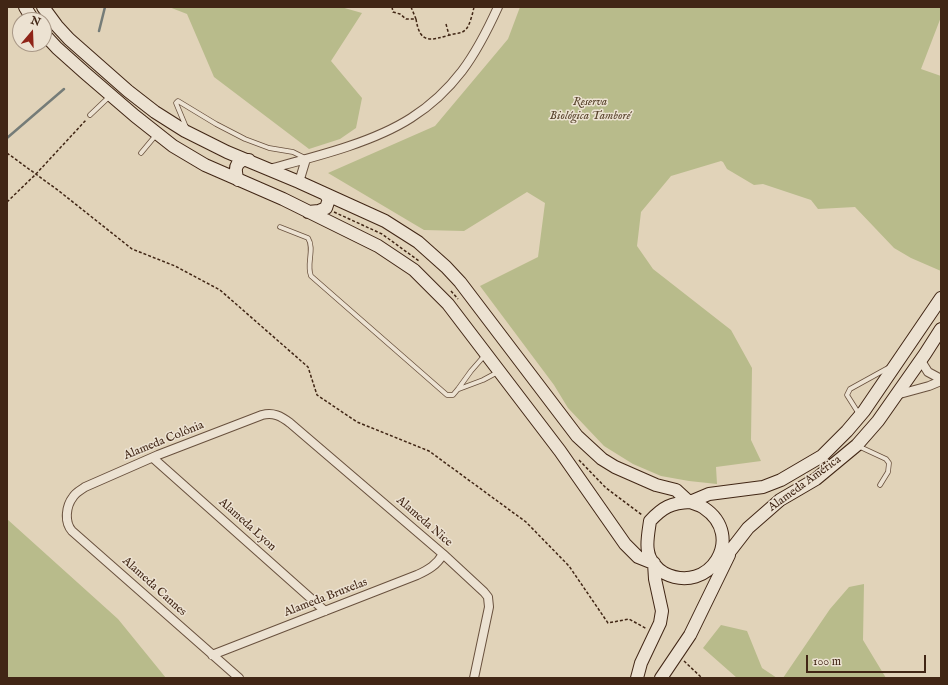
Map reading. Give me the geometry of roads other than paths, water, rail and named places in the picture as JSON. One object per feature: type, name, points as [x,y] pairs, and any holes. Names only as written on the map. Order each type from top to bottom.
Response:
[{"type":"main road","name":"Alameda América","points":[[43,7],[69,39],[154,112],[189,133],[385,221],[418,242],[446,267],[460,282],[572,431],[602,459],[632,476],[656,485],[676,490],[709,494],[763,487],[781,480],[822,456],[860,416],[941,298]]},
{"type":"main road","points":[[52,43],[110,95],[173,146],[200,162],[283,199],[378,246],[414,270],[448,304],[560,451],[625,544],[638,557],[655,579]]},
{"type":"main road","points":[[238,180],[235,171],[238,163],[243,160],[248,160]]},
{"type":"main road","points":[[308,212],[319,211],[326,208],[329,199],[326,194]]},
{"type":"main road","points":[[923,324],[928,321],[935,323],[938,326],[939,332]]},
{"type":"main road","name":"Alameda América","points":[[719,557],[732,550],[748,528],[765,512],[780,500],[816,479],[857,445],[878,421],[921,361],[939,332]]},
{"type":"main road","points":[[638,557],[653,563],[662,571],[672,576],[683,579],[694,578],[704,573],[713,566],[719,557],[723,542],[721,528],[718,522],[714,516],[703,507],[690,502],[676,490]]},
{"type":"main road","name":"Alameda América","points":[[690,502],[709,494]]},
{"type":"main road","points":[[637,678],[641,663],[656,634],[662,611],[653,563],[648,552],[650,521],[665,507],[677,502],[690,502]]},
{"type":"main road","points":[[661,678],[690,635],[720,571],[732,550]]},
{"type":"main road","points":[[719,557],[720,571]]},
{"type":"street","points":[[269,169],[306,159],[382,133],[412,118],[435,99],[462,71],[498,7]]},
{"type":"street","points":[[299,182],[306,159]]},
{"type":"street","points":[[921,361],[928,372],[941,380]]},
{"type":"street","points":[[896,395],[929,386],[941,380]]},
{"type":"street","name":"Alameda Colônia","points":[[68,507],[72,497],[86,487],[153,458],[262,415],[278,415]]},
{"type":"street","name":"Alameda Nice","points":[[278,415],[443,554],[488,597],[488,613],[474,678]]},
{"type":"street","name":"Alameda Lyon","points":[[153,458],[325,611]]},
{"type":"street","name":"Alameda Cannes","points":[[68,507],[67,522],[72,531],[239,678]]},
{"type":"street","name":"Alameda Bruxelas","points":[[212,655],[426,571],[436,563],[443,554]]},
{"type":"lane","points":[[90,115],[110,95]]},
{"type":"lane","points":[[189,133],[177,108],[176,103],[178,102],[245,139],[269,148],[293,152],[306,159]]},
{"type":"lane","points":[[140,153],[158,134]]},
{"type":"lane","points":[[280,227],[308,238],[310,242],[309,271],[311,276],[447,395],[453,395],[485,354]]},
{"type":"lane","points":[[860,416],[847,396],[850,389],[896,364]]},
{"type":"lane","points":[[458,389],[483,380],[499,372]]},
{"type":"lane","points":[[857,445],[886,459],[889,463],[888,472],[880,485]]},
{"type":"waterway","points":[[99,31],[105,7]]},
{"type":"waterway","points":[[7,138],[64,89]]},
{"type":"park label","name":"Reserva Biológica Tamboré","points":[[590,110]]}]
